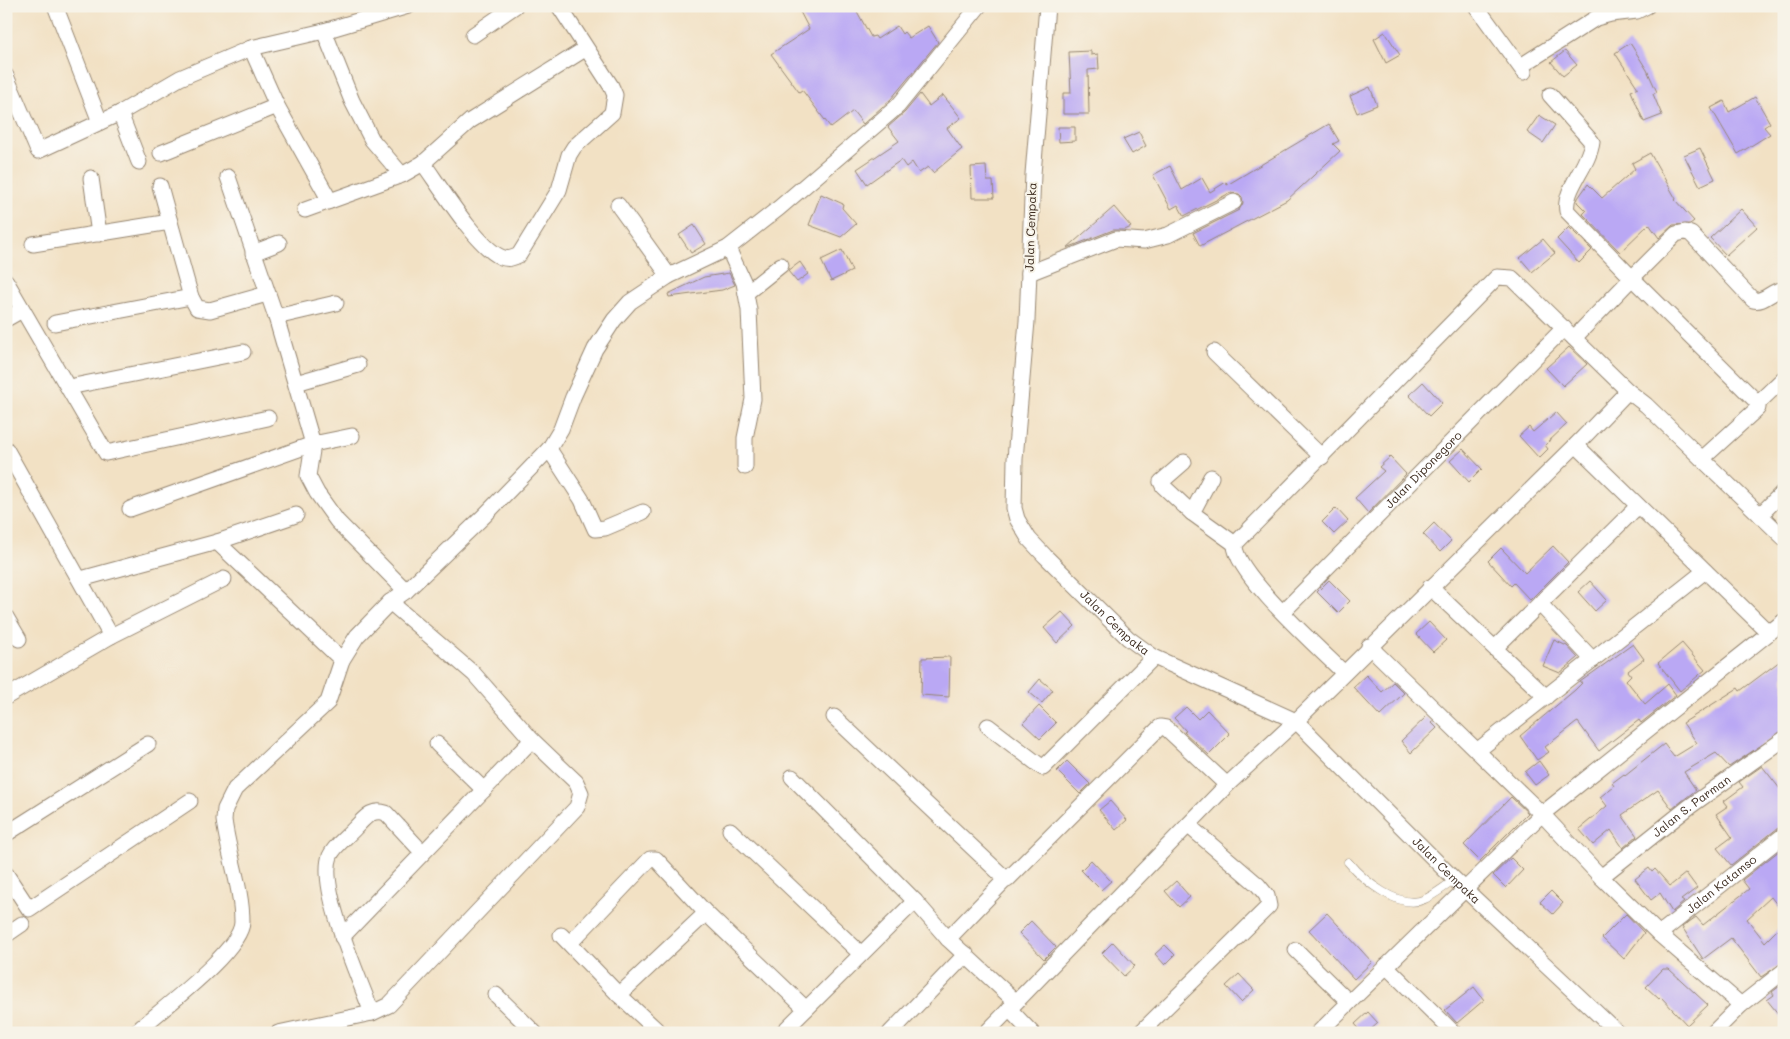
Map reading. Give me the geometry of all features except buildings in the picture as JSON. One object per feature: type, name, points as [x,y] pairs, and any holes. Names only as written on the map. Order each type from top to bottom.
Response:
[{"type":"street","points":[[6,76],[38,151],[120,113],[180,78],[250,48],[324,31],[408,6]]},
{"type":"street","points":[[473,35],[515,6]]},
{"type":"street","points":[[423,163],[487,248],[502,258],[510,259],[519,255],[559,190],[569,155],[574,146],[612,112],[615,103],[615,94],[611,86],[585,49],[559,6]]},
{"type":"street","points":[[135,1033],[218,962],[239,936],[242,918],[226,833],[225,809],[235,789],[328,702],[342,660],[357,636],[390,602],[406,591],[549,449],[561,429],[595,348],[614,320],[630,302],[669,276],[728,248],[780,208],[898,106],[979,6]]},
{"type":"street","name":"Jalan Cempaka","points":[[1047,6],[1033,174],[1029,273],[1015,459],[1014,508],[1029,539],[1128,638],[1154,657],[1296,721],[1460,884],[1618,1033]]},
{"type":"street","points":[[1476,6],[1522,69],[1596,18],[1637,11],[1647,6]]},
{"type":"street","points":[[56,8],[100,122]]},
{"type":"street","points":[[324,31],[352,101],[372,140],[402,176]]},
{"type":"street","points":[[250,48],[277,106],[330,201]]},
{"type":"street","points":[[305,210],[402,176],[423,163],[470,121],[585,49]]},
{"type":"street","points":[[1550,95],[1592,142],[1591,155],[1568,196],[1567,211],[1758,403]]},
{"type":"street","points":[[160,153],[277,106]]},
{"type":"street","points":[[120,113],[139,162]]},
{"type":"street","points":[[228,176],[276,318],[314,444],[308,476],[317,493],[337,521],[406,591]]},
{"type":"street","points":[[91,178],[99,234]]},
{"type":"street","points":[[160,186],[191,297],[197,308],[210,310],[267,294]]},
{"type":"street","points":[[1029,273],[1116,239],[1144,241],[1168,235],[1234,202]]},
{"type":"street","points":[[618,205],[669,276]]},
{"type":"street","points":[[33,244],[170,222]]},
{"type":"street","name":"Jalan Diponegoro","points":[[1283,612],[1569,333],[1632,278],[1676,234],[1685,232],[1696,240],[1753,300],[1760,301],[1775,291],[1784,290]]},
{"type":"street","points":[[254,253],[278,243]]},
{"type":"street","points":[[728,248],[740,273],[749,310],[753,391],[751,412],[744,438],[745,467]]},
{"type":"street","points":[[746,293],[781,266]]},
{"type":"street","points":[[1235,544],[1497,277],[1512,278],[1628,391],[1646,405],[1784,538]]},
{"type":"street","points":[[6,282],[69,386],[106,453],[268,418]]},
{"type":"street","points":[[55,322],[191,297]]},
{"type":"street","points":[[276,318],[336,303]]},
{"type":"street","points":[[6,319],[22,310]]},
{"type":"street","points":[[69,386],[243,352]]},
{"type":"street","points":[[1214,352],[1322,456]]},
{"type":"street","points":[[296,383],[358,365]]},
{"type":"street","points":[[1702,460],[1758,408],[1758,403],[1784,378]]},
{"type":"street","points":[[986,1033],[1228,785],[1296,721],[1369,646],[1576,445],[1628,391]]},
{"type":"street","points":[[130,509],[314,444],[352,436]]},
{"type":"street","points":[[1576,445],[1768,632]]},
{"type":"street","points":[[6,449],[81,579],[111,636]]},
{"type":"street","points":[[549,449],[582,500],[595,529],[605,528],[644,512]]},
{"type":"street","points":[[1184,462],[1163,478],[1161,482],[1163,486],[1192,513],[1235,544],[1236,554],[1259,588],[1343,672]]},
{"type":"street","points":[[1192,513],[1211,477]]},
{"type":"street","points":[[1760,515],[1784,491]]},
{"type":"street","points":[[1495,648],[1638,506]]},
{"type":"street","points":[[81,579],[217,542],[296,515]]},
{"type":"street","points":[[217,542],[342,660]]},
{"type":"street","points":[[1477,751],[1705,571]]},
{"type":"street","points":[[6,697],[111,636],[224,579]]},
{"type":"street","points":[[1430,587],[1546,697]]},
{"type":"street","points":[[278,1033],[372,1013],[389,1005],[577,807],[581,793],[576,782],[532,740],[474,674],[390,602]]},
{"type":"street","points":[[1540,604],[1593,660]]},
{"type":"street","points":[[6,617],[19,639]]},
{"type":"street","points":[[1318,1033],[1386,966],[1460,884],[1542,814],[1784,620]]},
{"type":"street","points":[[1369,646],[1542,814],[1601,877],[1659,934],[1741,1005]]},
{"type":"street","points":[[988,726],[1043,768],[1154,657]]},
{"type":"street","points":[[834,717],[1005,880]]},
{"type":"street","points":[[948,939],[1005,880],[1008,880],[1160,728],[1166,728],[1228,785]]},
{"type":"street","name":"Jalan S. Parman","points":[[1601,877],[1689,807],[1784,739]]},
{"type":"street","points":[[342,937],[532,740]]},
{"type":"street","points":[[6,834],[148,744]]},
{"type":"street","points":[[437,744],[484,790]]},
{"type":"street","points":[[792,777],[915,901],[948,939],[966,954],[1012,1005],[1032,1033]]},
{"type":"street","points":[[6,874],[29,909],[190,801]]},
{"type":"street","points":[[372,1013],[342,937],[333,902],[330,854],[369,813],[381,811],[386,813],[423,853]]},
{"type":"street","points":[[1140,1033],[1269,906],[1267,896],[1258,885],[1189,826]]},
{"type":"street","points":[[730,830],[861,954]]},
{"type":"street","name":"Jalan Katamso","points":[[1659,934],[1784,835]]},
{"type":"street","points":[[660,1033],[619,996],[565,939],[650,859],[654,858],[706,913],[806,1009]]},
{"type":"street","points":[[782,1033],[915,901]]},
{"type":"street","points":[[619,996],[706,913]]},
{"type":"street","points":[[6,935],[22,924]]},
{"type":"street","points":[[1296,950],[1349,1002]]},
{"type":"street","points":[[890,1033],[966,954]]},
{"type":"street","points":[[1386,966],[1451,1032]]},
{"type":"street","points":[[1713,1033],[1741,1005],[1784,971]]},
{"type":"street","points":[[496,995],[535,1033]]},
{"type":"lane","points":[[1348,862],[1375,887],[1399,898],[1424,900],[1460,884]]}]
